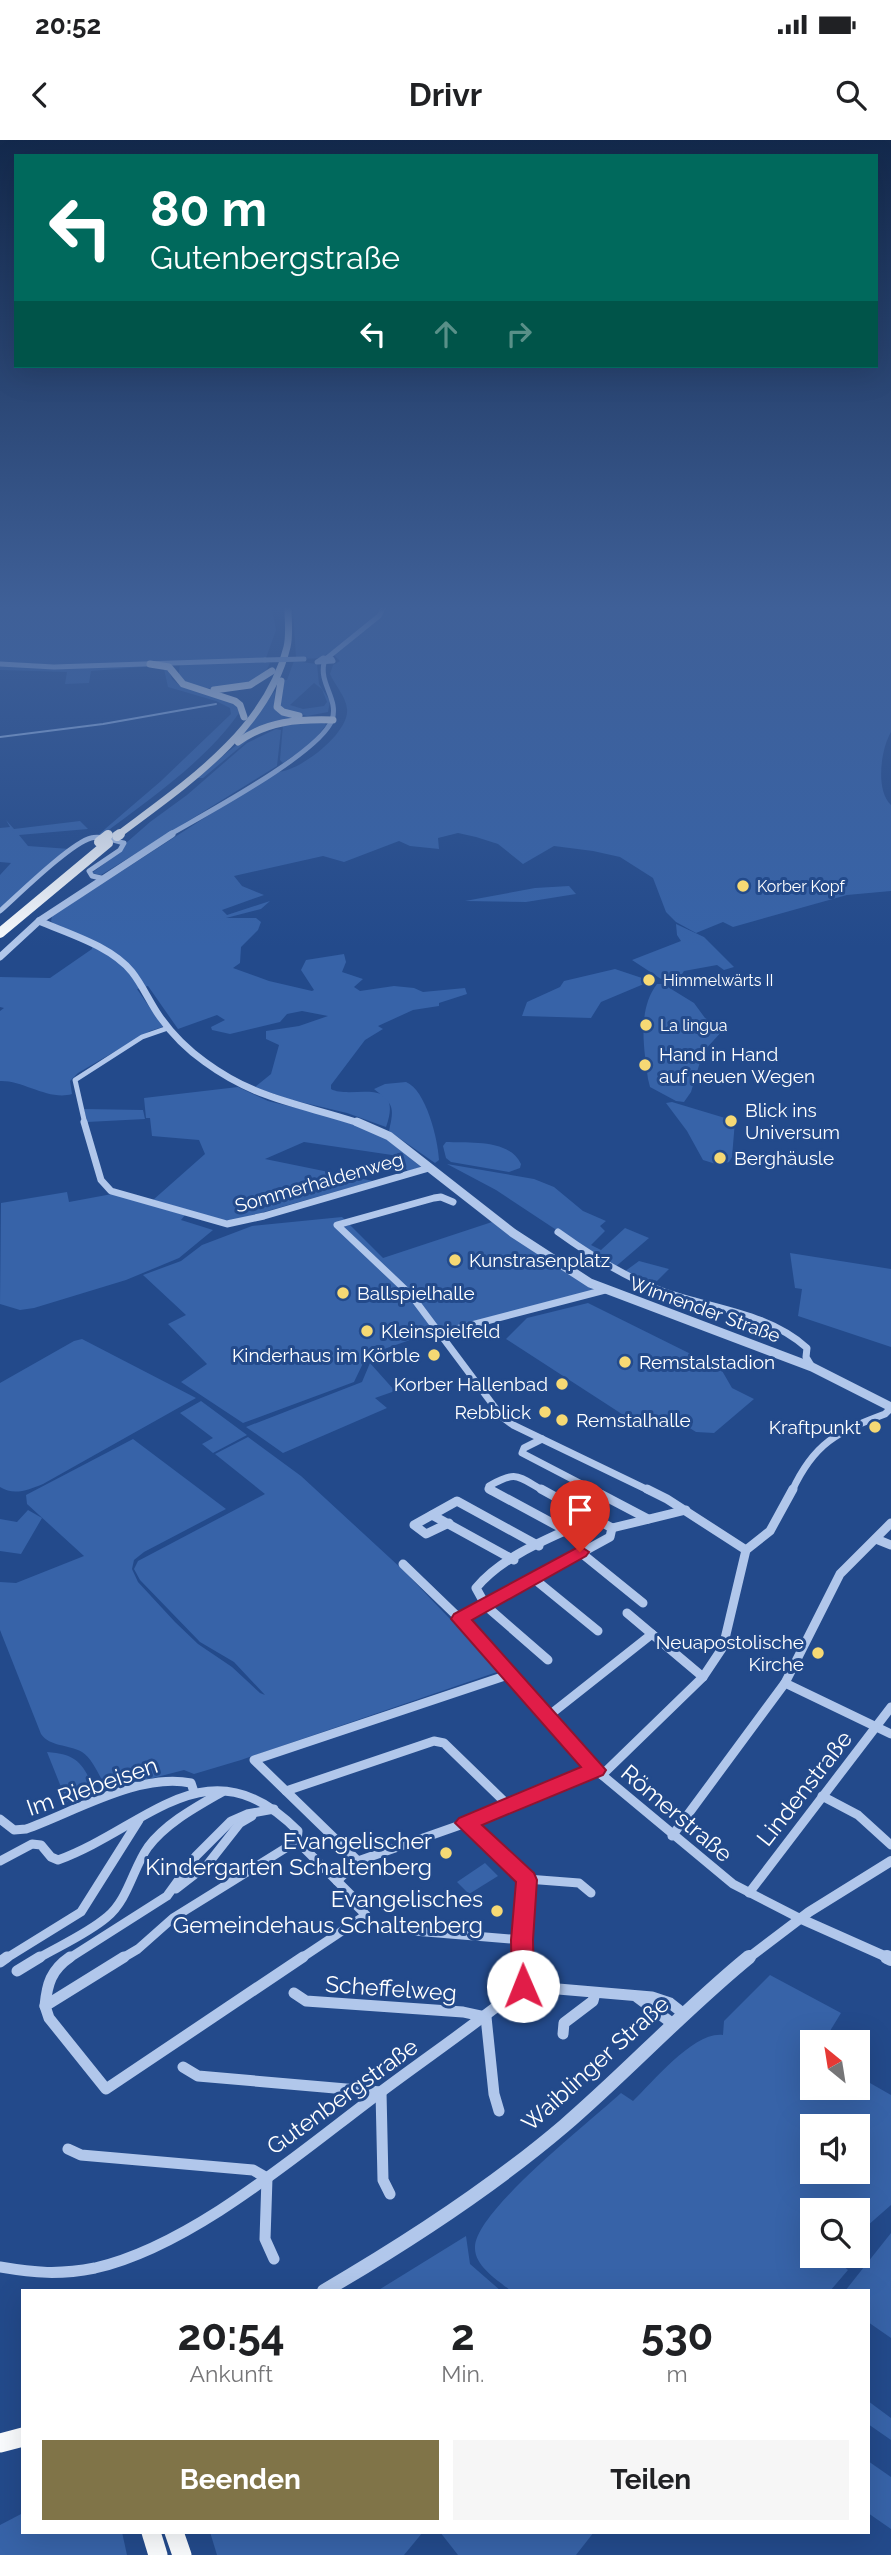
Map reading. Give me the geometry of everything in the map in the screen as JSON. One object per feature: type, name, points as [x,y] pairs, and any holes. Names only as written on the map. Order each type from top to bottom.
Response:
[{"type":"highway","points":[[0,933],[194,766],[239,722]]},
{"type":"highway","points":[[209,762],[248,722]]},
{"type":"highway","points":[[0,923],[209,762],[261,727],[288,722]]},
{"type":"highway","points":[[0,2442],[21,2437]]},
{"type":"highway","points":[[152,2534],[158,2555]]},
{"type":"highway","points":[[175,2534],[182,2555]]},
{"type":"street","points":[[0,957],[38,921],[101,878],[302,753],[322,737],[332,722]]},
{"type":"street","points":[[0,911],[46,870],[89,838],[98,837],[124,844],[120,850],[89,871],[92,876],[101,878]]},
{"type":"street","name":"Winnender Straße","points":[[38,921],[94,945],[123,963],[132,972],[168,1028],[205,1062],[244,1087],[274,1100],[374,1129],[389,1136],[513,1233],[576,1275],[606,1290],[812,1367],[891,1408]]},
{"type":"street","name":"Sommerhaldenweg","points":[[168,1028],[142,1037],[75,1080],[74,1085],[101,1180],[111,1191],[227,1224],[275,1213],[429,1168]]},
{"type":"street","points":[[453,1202],[441,1197],[434,1198],[337,1225],[411,1295],[502,1418],[687,1510],[746,1550]]},
{"type":"street","points":[[558,1232],[586,1253],[642,1283],[716,1306],[794,1336],[807,1348],[806,1357],[812,1367]]},
{"type":"street","points":[[441,1333],[606,1290]]},
{"type":"street","points":[[746,1550],[757,1545],[779,1521],[813,1454],[834,1435],[885,1414],[891,1408]]},
{"type":"street","points":[[541,1439],[524,1448],[522,1453],[648,1519]]},
{"type":"street","points":[[567,1531],[489,1490],[489,1486],[508,1475],[515,1475],[612,1528],[687,1510]]},
{"type":"street","points":[[449,1523],[426,1534],[415,1527],[414,1523],[457,1501],[539,1546]]},
{"type":"street","points":[[432,1515],[514,1560]]},
{"type":"street","points":[[548,1660],[486,1606],[476,1588],[479,1581],[514,1560],[594,1518]]},
{"type":"street","points":[[672,1836],[785,1683],[840,1574],[891,1523]]},
{"type":"street","points":[[460,1619],[610,1537],[612,1528]]},
{"type":"street","points":[[876,1539],[891,1545]]},
{"type":"street","points":[[337,1881],[358,1861],[598,1773],[703,1677],[723,1647],[746,1550]]},
{"type":"street","points":[[580,1552],[643,1602]]},
{"type":"street","name":"Römerstraße","points":[[402,1564],[460,1619],[512,1674],[598,1773],[672,1836],[748,1893],[799,1918]]},
{"type":"street","points":[[533,1578],[598,1632]]},
{"type":"street","points":[[627,1613],[703,1677]]},
{"type":"street","points":[[547,1717],[652,1634]]},
{"type":"street","points":[[358,1861],[254,1760],[512,1674]]},
{"type":"street","points":[[785,1683],[891,1734]]},
{"type":"street","name":"Lindenstraße","points":[[748,1893],[891,1707]]},
{"type":"street","points":[[286,1791],[434,1741],[444,1744],[509,1806]]},
{"type":"street","name":"Im Riebeisen","points":[[0,1819],[14,1830],[26,1829],[106,1797],[177,1778],[191,1783],[194,1792]]},
{"type":"street","points":[[0,1861],[32,1844],[41,1846],[51,1857],[58,1860],[78,1854],[194,1792],[222,1792],[256,1797],[274,1809],[298,1832],[298,1841],[356,1900],[355,1904],[366,1915],[106,2089],[49,2018],[45,2006],[47,1983],[60,1964],[167,1896],[195,1856],[231,1821],[274,1809]]},
{"type":"street","points":[[17,1971],[107,1917],[118,1906],[148,1847],[170,1827],[222,1792]]},
{"type":"street","points":[[822,1796],[858,1815],[891,1845]]},
{"type":"street","points":[[0,1962],[81,1912],[139,1820]]},
{"type":"street","points":[[466,1823],[527,1880],[579,1883],[591,1893]]},
{"type":"street","points":[[45,2006],[138,1949],[173,1918],[298,1841]]},
{"type":"street","name":"Waiblinger Straße","points":[[327,2289],[439,2220],[547,2140],[763,1945],[799,1918],[891,1861]]},
{"type":"street","points":[[527,1880],[522,1940],[523,1986],[630,1995],[679,2019]]},
{"type":"street","points":[[799,1918],[891,1959]]},
{"type":"street","points":[[399,1925],[414,1931],[522,1940]]},
{"type":"street","name":"Gutenbergstraße","points":[[0,2267],[34,2276],[73,2272],[103,2265],[190,2228],[267,2178],[486,2017],[523,1986]]},
{"type":"street","name":"Scheffelweg","points":[[294,1993],[306,2001],[463,2012],[486,2017]]},
{"type":"street","points":[[564,2034],[564,2022],[593,2001],[595,1993]]},
{"type":"street","points":[[486,2017],[494,2094],[499,2110]]},
{"type":"street","points":[[183,2067],[198,2076],[381,2092],[383,2180],[390,2194]]},
{"type":"street","points":[[68,2149],[81,2155],[253,2170],[267,2178],[265,2239],[274,2259]]},
{"type":"street","points":[[0,2442],[21,2432]]},
{"type":"shaded area","points":[[223,722],[232,722],[193,764],[101,836],[98,835],[161,781]]},
{"type":"shaded area","points":[[252,722],[287,722],[241,736]]},
{"type":"shaded area","points":[[316,722],[324,722],[326,725],[312,743],[283,763],[280,760],[283,725],[252,737],[203,778],[197,778],[243,741],[281,724]]},
{"type":"shaded area","points":[[344,722],[891,722],[891,732],[882,759],[881,780],[891,805],[891,891],[847,895],[733,927],[723,922],[696,933],[676,922],[666,912],[653,878],[620,857],[593,851],[554,846],[523,864],[498,844],[458,833],[438,838],[439,849],[410,846],[399,841],[344,862],[323,856],[234,876],[242,886],[264,895],[222,910],[227,915],[270,901],[261,909],[226,918],[256,918],[261,922],[258,930],[241,947],[240,963],[233,968],[269,981],[312,991],[314,990],[301,970],[306,960],[344,954],[346,962],[342,972],[363,979],[354,987],[360,991],[394,986],[423,992],[465,988],[467,994],[439,1003],[439,1006],[413,1010],[378,1026],[383,1029],[365,1040],[331,1085],[331,1089],[340,1092],[373,1092],[382,1095],[388,1100],[390,1111],[386,1127],[255,1087],[271,1074],[279,1045],[266,1039],[266,1031],[299,1026],[328,1016],[302,1011],[287,1014],[280,1022],[230,1034],[212,1030],[211,1027],[225,1020],[217,1015],[178,1029],[148,986],[137,989],[163,1027],[150,1031],[78,1073],[70,1081],[72,1094],[54,1095],[0,1081],[0,1011],[4,1008],[0,1007],[0,977],[50,978],[92,949],[93,942],[55,925],[51,921],[52,916],[276,772],[285,771],[309,759],[332,740]]},
{"type":"shaded area","points":[[276,729],[281,730],[277,766],[101,875],[92,873],[247,743]]},
{"type":"shaded area","points":[[6,820],[14,829],[80,821],[88,829],[19,835],[28,846],[70,849],[0,910],[0,875],[11,863],[0,862],[0,828],[10,827]]},
{"type":"shaded area","points":[[569,886],[576,894],[526,902],[465,901],[535,888]]},
{"type":"shaded area","points":[[676,924],[704,937],[734,967],[724,970],[717,965],[684,971],[684,977],[661,979],[632,960],[681,941],[677,935]]},
{"type":"shaded area","points":[[615,969],[651,981],[601,1002],[591,1018],[522,1016],[527,1002],[560,987],[564,981]]},
{"type":"shaded area","points":[[657,984],[663,984],[694,1003],[705,1018],[724,1029],[703,1052],[691,1092],[684,1102],[676,1101],[650,1087],[648,1079],[644,1018]]},
{"type":"shaded area","points":[[406,1082],[419,1095],[430,1116],[439,1160],[435,1163],[389,1131],[391,1106],[374,1089],[385,1084]]},
{"type":"shaded area","points":[[238,1087],[268,1101],[321,1114],[379,1133],[421,1167],[408,1171],[392,1155],[304,1142],[265,1159],[373,1181],[235,1220],[223,1220],[153,1200],[205,1154],[199,1140],[152,1136],[150,1118],[146,1118],[144,1098]]},
{"type":"shaded area","points":[[672,1102],[735,1121],[732,1157],[729,1162],[719,1165],[703,1160],[687,1131],[666,1103]]},
{"type":"shaded area","points":[[84,1109],[143,1110],[145,1119],[87,1122]]},
{"type":"shaded area","points":[[446,1142],[499,1146],[516,1156],[521,1164],[520,1168],[509,1172],[451,1162],[446,1158],[443,1146]]},
{"type":"shaded area","points":[[447,1164],[534,1179],[554,1187],[583,1211],[606,1221],[600,1226],[605,1231],[591,1245],[601,1250],[625,1228],[649,1238],[614,1268],[496,1190]]},
{"type":"shaded area","points":[[67,1192],[69,1202],[112,1194],[185,1215],[181,1220],[213,1230],[179,1258],[126,1280],[34,1308],[20,1310],[0,1304],[1,1203]]},
{"type":"shaded area","points":[[342,1217],[383,1258],[492,1222],[594,1290],[433,1332],[367,1355],[354,1382],[243,1423],[181,1382],[207,1364],[168,1324],[186,1315],[143,1275],[181,1261],[202,1245],[252,1226]]},
{"type":"shaded area","points":[[790,1253],[891,1269],[891,1347],[798,1316],[802,1289],[795,1288]]},
{"type":"shaded area","points":[[639,1261],[669,1269],[654,1284],[624,1272]]},
{"type":"shaded area","points":[[588,1303],[721,1369],[732,1388],[754,1399],[714,1433],[696,1432],[669,1415],[645,1429],[506,1339],[527,1318]]},
{"type":"shaded area","points":[[82,1339],[196,1398],[43,1484],[16,1492],[5,1490],[0,1487],[0,1383]]},
{"type":"shaded area","points":[[370,1363],[395,1391],[375,1398],[387,1408],[283,1453],[246,1427],[362,1382]]},
{"type":"shaded area","points":[[201,1401],[247,1435],[213,1453],[202,1444],[213,1438],[180,1413]]},
{"type":"shaded area","points":[[248,1437],[301,1476],[403,1570],[500,1671],[241,1760],[194,1774],[184,1770],[107,1790],[86,1755],[77,1749],[49,1741],[41,1734],[0,1630],[0,1582],[16,1583],[84,1556],[27,1504],[26,1495],[133,1439],[226,1509],[144,1552],[134,1560],[132,1569],[138,1582],[198,1644],[232,1667],[265,1695],[234,1662],[200,1642],[140,1580],[134,1569],[138,1561],[265,1494],[215,1454]]},
{"type":"shaded area","points":[[28,1510],[42,1518],[21,1554],[0,1551],[0,1519],[17,1522]]},
{"type":"shaded area","points":[[47,1752],[73,1758],[83,1768],[96,1792],[67,1802]]},
{"type":"shaded area","points":[[485,1863],[498,1876],[469,1894],[457,1882]]},
{"type":"shaded area","points":[[770,1975],[841,2013],[831,2030],[800,2030],[800,2100],[870,2100],[870,2083],[891,2095],[891,2205],[870,2223],[870,2198],[800,2198],[800,2268],[846,2268],[848,2270],[832,2289],[509,2289],[488,2272],[476,2254],[475,2247],[480,2231],[514,2189],[621,2093],[633,2101],[687,2049],[712,2036],[723,2035],[724,2021]]},
{"type":"shaded area","points":[[891,2233],[891,2338],[870,2323],[870,2289],[847,2289],[863,2268],[870,2268],[870,2259]]},
{"type":"shaded area","points":[[466,2236],[470,2264],[499,2289],[380,2289]]},
{"type":"shaded area","points":[[870,2402],[891,2418],[891,2440],[870,2425]]},
{"type":"shaded area","points":[[870,2462],[891,2477],[891,2529],[870,2514]]},
{"type":"shaded area","points":[[21,2514],[21,2534],[122,2534],[127,2555],[0,2555],[0,2525]]},
{"type":"shaded area","points":[[211,2534],[421,2534],[404,2555],[217,2555]]},
{"type":"shaded area","points":[[442,2534],[592,2534],[576,2555],[458,2555]]},
{"type":"waterway","points":[[0,737],[116,722]]},
{"type":"place","name":"Korber Kopf","points":[[743,886]]},
{"type":"place","name":"Himmelwärts II","points":[[649,980]]},
{"type":"place","name":"La lingua","points":[[646,1025]]},
{"type":"place","name":"Hand in Hand auf neuen Wegen","points":[[645,1065]]},
{"type":"place","name":"Blick ins Universum","points":[[731,1121]]},
{"type":"place","name":"Berghäusle","points":[[720,1158]]},
{"type":"place","name":"Kunstrasenplatz","points":[[455,1260]]},
{"type":"place","name":"Ballspielhalle","points":[[343,1293]]},
{"type":"place","name":"Kleinspielfeld","points":[[367,1331]]},
{"type":"place","name":"Kinderhaus im Körble","points":[[434,1355]]},
{"type":"place","name":"Remstalstadion","points":[[625,1362]]},
{"type":"place","name":"Korber Hallenbad","points":[[562,1384]]},
{"type":"place","name":"Rebblick","points":[[545,1412]]},
{"type":"place","name":"Remstalhalle","points":[[562,1420]]},
{"type":"place","name":"Kraftpunkt","points":[[875,1427]]},
{"type":"place","name":"Neuapostolische Kirche","points":[[818,1653]]},
{"type":"place","name":"Evangelischer Kindergarten Schaltenberg","points":[[446,1853]]},
{"type":"place","name":"Evangelisches Gemeindehaus Schaltenberg","points":[[497,1911]]},
{"type":"route","points":[[523,1986],[522,1940],[527,1880],[466,1823],[596,1770],[460,1619],[580,1552]]}]
